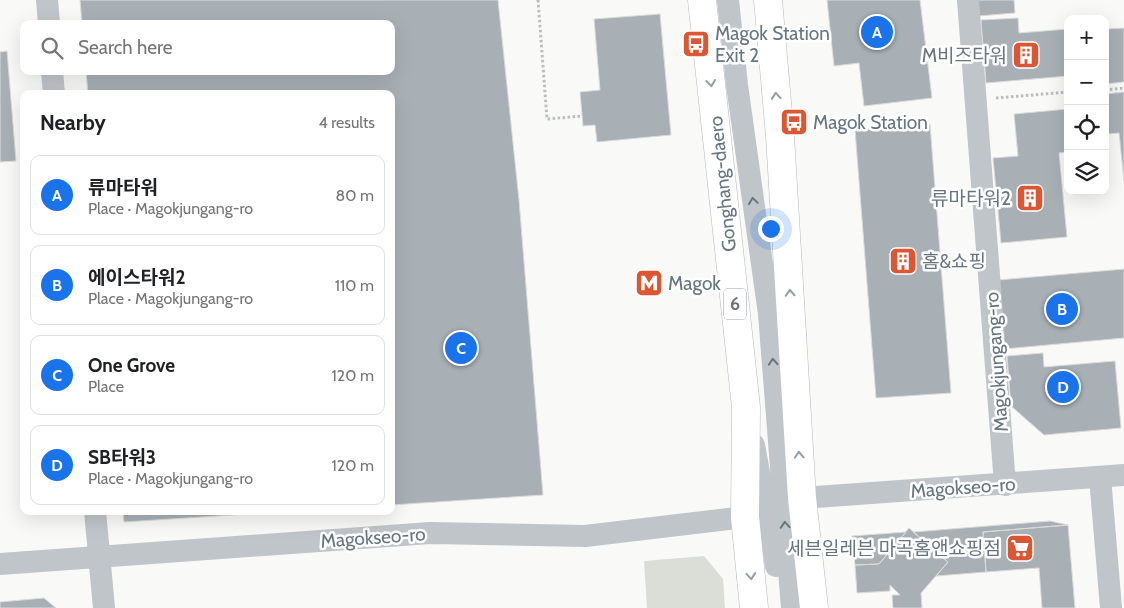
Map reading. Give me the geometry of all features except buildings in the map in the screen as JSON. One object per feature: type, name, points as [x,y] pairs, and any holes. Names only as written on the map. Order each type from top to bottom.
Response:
[{"type":"main road","name":"Gonghang-daero","points":[[702,0],[746,407],[745,517],[754,608]]},
{"type":"main road","points":[[768,0],[780,136],[802,498],[814,608]]},
{"type":"street","points":[[47,0],[48,20]]},
{"type":"street","points":[[728,0],[769,314],[792,608]]},
{"type":"street","name":"Magokjungang-ro","points":[[968,0],[1005,485]]},
{"type":"street","points":[[52,75],[54,90]]},
{"type":"street","points":[[746,407],[782,608]]},
{"type":"street","name":"Magokseo-ro","points":[[802,498],[1124,475]]},
{"type":"street","points":[[1100,477],[1111,608]]},
{"type":"street","points":[[94,515],[104,608]]},
{"type":"street","name":"Magokseo-ro","points":[[0,564],[430,533],[585,536],[745,517]]},
{"type":"path","points":[[538,0],[547,119],[582,116]]},
{"type":"path","points":[[1109,90],[1124,88]]},
{"type":"path","points":[[976,99],[1064,92]]},
{"type":"shaded area","points":[[704,556],[723,579],[725,608],[647,608],[644,561]]},
{"type":"place","name":"류마타워","points":[[877,32]]},
{"type":"place","name":"Magok Station Exit 2","points":[[696,44]]},
{"type":"place","name":"M비즈타워","points":[[1026,55]]},
{"type":"place","name":"Magok Station","points":[[794,122]]},
{"type":"place","name":"류마타워2","points":[[1030,198]]},
{"type":"place","name":"홈&쇼핑","points":[[903,261]]},
{"type":"place","name":"Magok","points":[[649,283]]},
{"type":"place","name":"에이스타워2","points":[[1062,309]]},
{"type":"place","name":"One Grove","points":[[461,348]]},
{"type":"place","name":"SB타워3","points":[[1063,387]]},
{"type":"place","name":"세븐일레븐 마곡홈앤쇼핑점","points":[[1020,548]]}]
